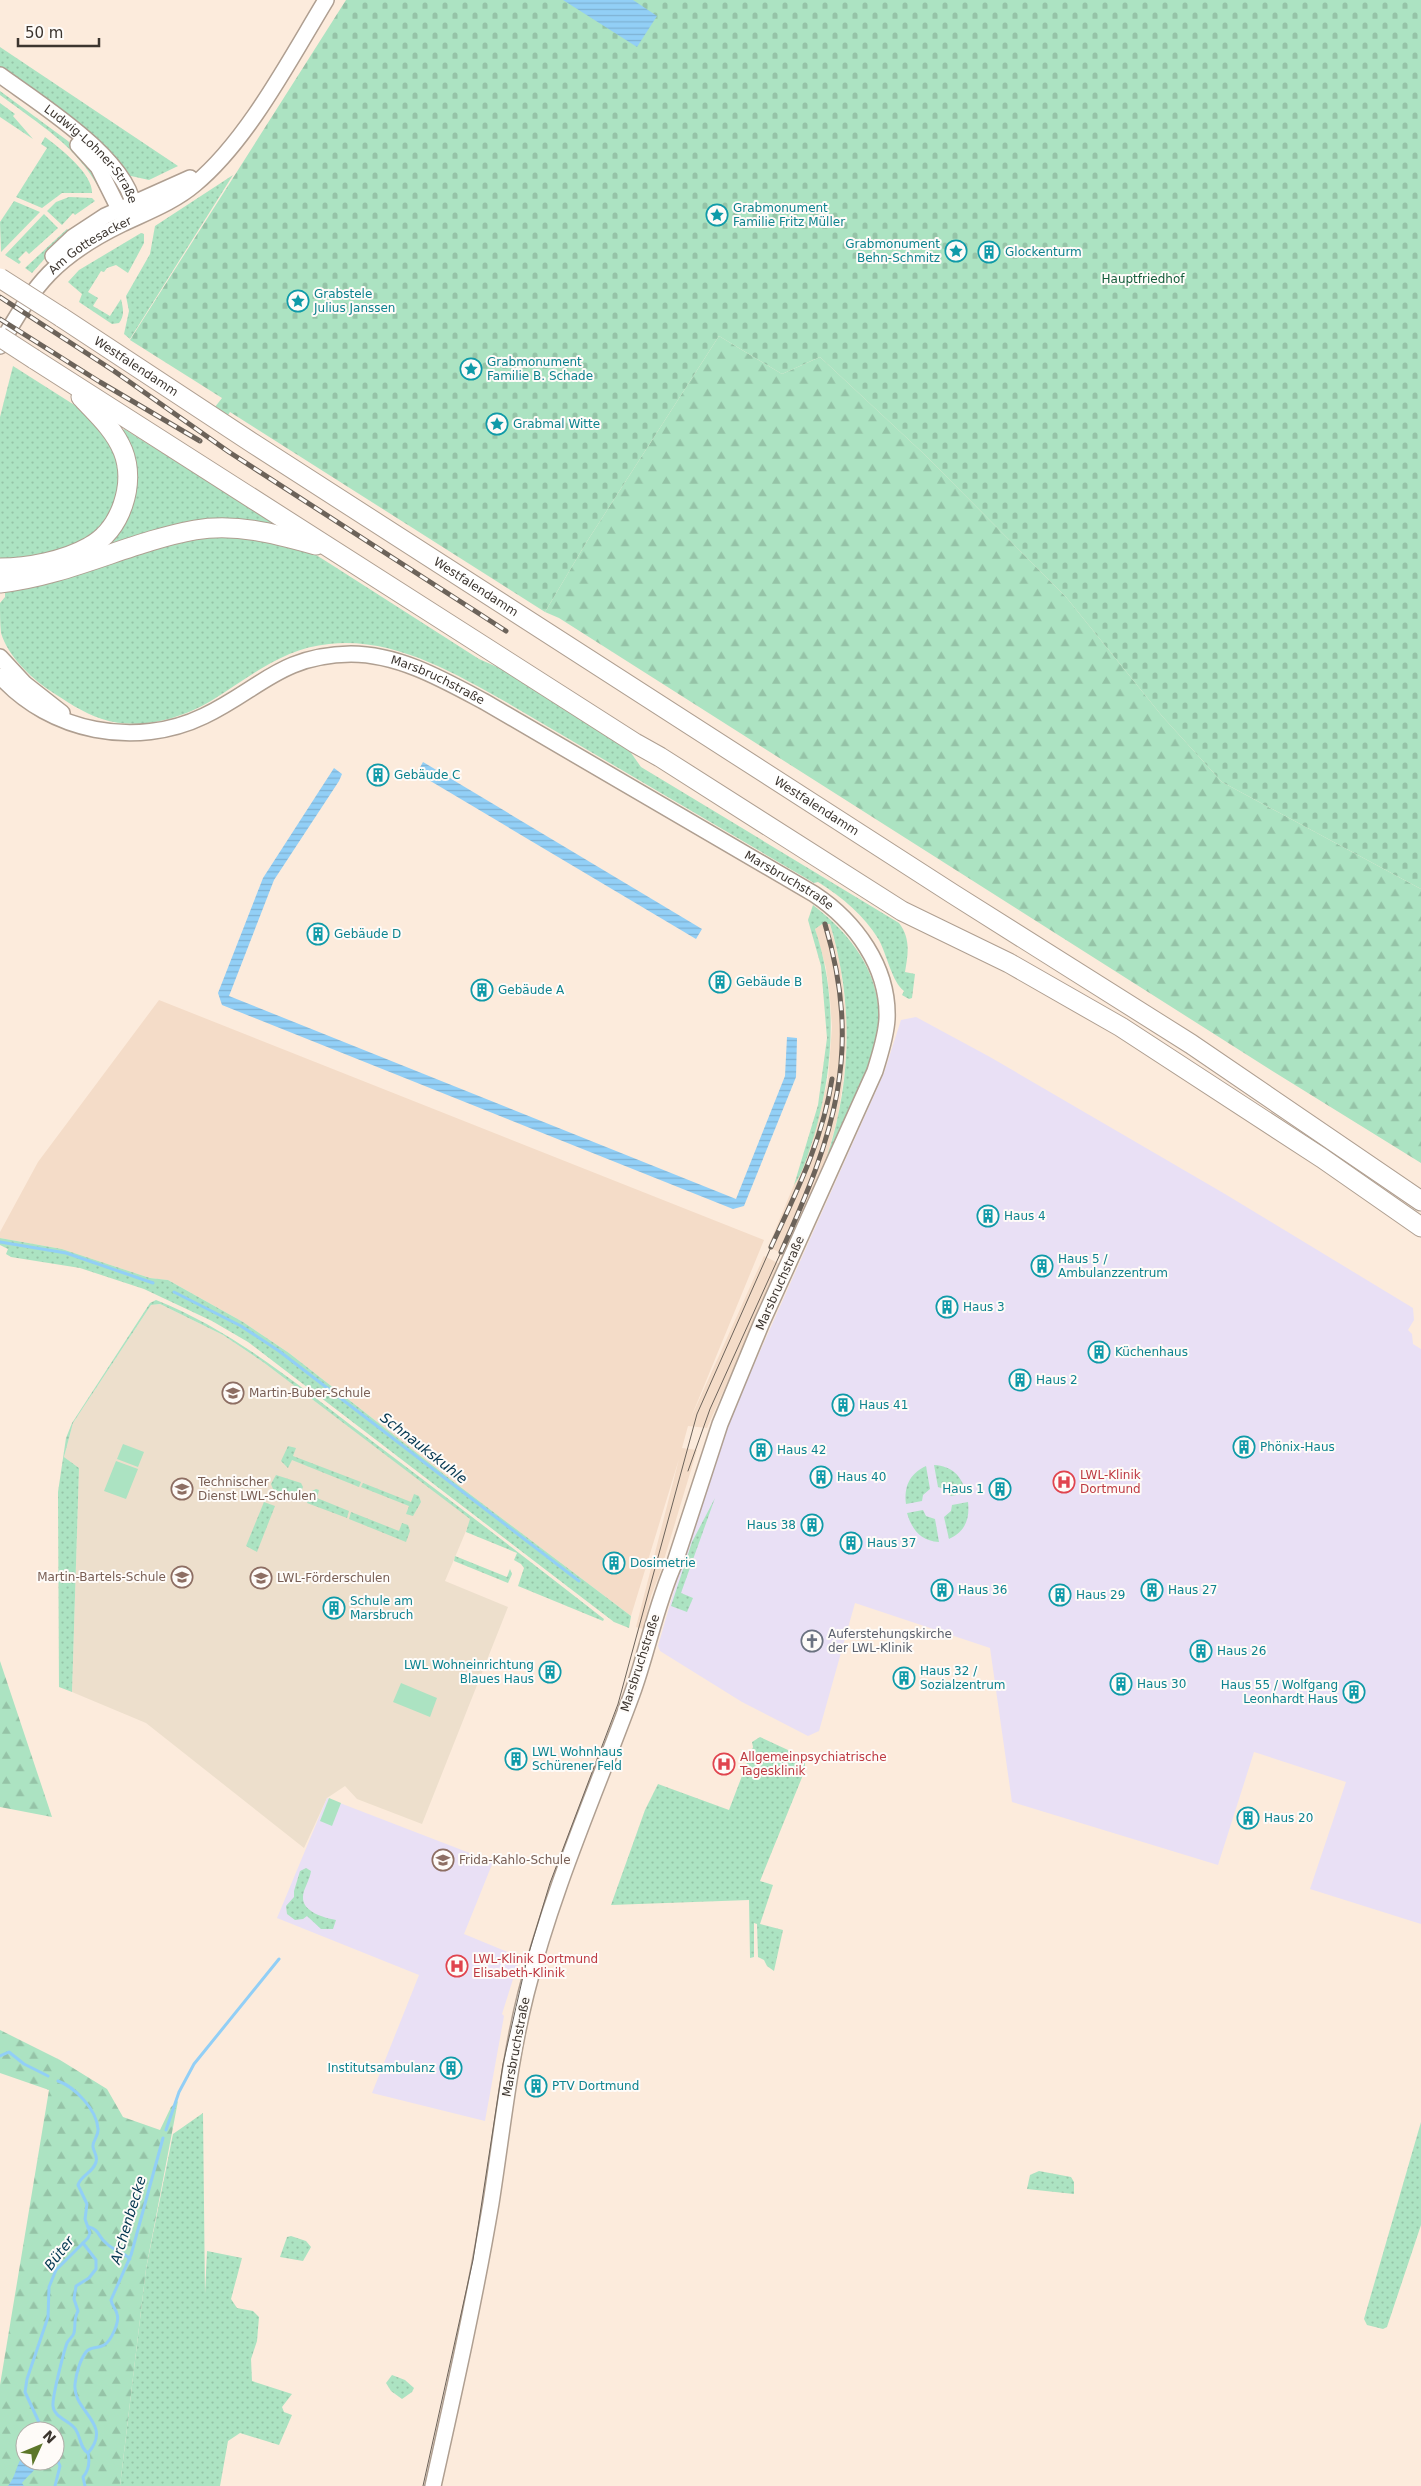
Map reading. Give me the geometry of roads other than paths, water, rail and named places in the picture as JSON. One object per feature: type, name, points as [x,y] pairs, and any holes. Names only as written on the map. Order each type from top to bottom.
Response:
[{"type":"highway","name":"Westfalendamm","points":[[0,278],[254,444],[953,894],[1192,1044],[1421,1201]]},
{"type":"highway","points":[[0,336],[635,744],[660,757],[914,918],[1016,967],[1120,1027],[1264,1120],[1421,1227]]},
{"type":"highway","points":[[0,568],[42,562],[72,555],[90,547],[113,525],[124,503],[127,489],[127,462],[116,436],[107,424],[57,373]]},
{"type":"highway","points":[[0,583],[52,574],[196,530],[239,528],[261,531],[336,551]]},
{"type":"street","name":"Am Gottesacker","points":[[0,325],[23,288],[56,252],[92,224],[128,210],[173,199],[196,184],[240,135],[326,0]]},
{"type":"street","name":"Ludwig-Lohner-Straße","points":[[0,75],[100,152],[125,186],[128,210]]},
{"type":"street","name":"Ludwig-Lohner-Straße","points":[[0,87],[85,150],[128,210]]},
{"type":"street","name":"Am Gottesacker","points":[[0,346],[21,310],[51,270],[128,210]]},
{"type":"street","name":"Marsbruchstraße","points":[[0,676],[40,710],[75,723],[112,733],[150,731],[186,724],[205,716],[280,669],[317,658],[363,655],[406,664],[485,702],[828,903],[847,921],[872,954],[881,978],[887,1018],[885,1035],[875,1071],[762,1322],[720,1424],[675,1562],[664,1589],[639,1673],[554,1894],[519,2022],[478,2281],[433,2486]]},
{"type":"street","name":"Marsbruchstraße","points":[[0,657],[25,684],[75,723]]},
{"type":"water","points":[[563,0],[633,0],[657,16],[637,47]]},
{"type":"water","points":[[423,762],[702,929],[696,939],[417,773]]},
{"type":"water","points":[[334,768],[342,774],[339,781],[274,880],[229,996],[736,1199],[785,1076],[787,1037],[797,1038],[796,1077],[744,1206],[733,1209],[222,1005],[218,993],[263,878]]},
{"type":"water","points":[[16,2471],[33,2471],[22,2483],[24,2486],[8,2486]]},
{"type":"waterway","name":"Schnaukskuhle","points":[[0,1242],[66,1253],[153,1283]]},
{"type":"waterway","name":"Schnaukskuhle","points":[[174,1292],[241,1326],[279,1351],[579,1581]]},
{"type":"waterway","name":"Archenbecke","points":[[166,2130],[179,2092],[194,2064],[279,1959]]},
{"type":"waterway","name":"Büter","points":[[0,2056],[9,2052],[24,2064],[48,2076]]},
{"type":"waterway","name":"Büter","points":[[38,2421],[25,2392],[27,2379],[48,2317],[49,2287],[56,2270],[88,2238],[90,2233],[85,2219],[87,2204],[78,2185],[92,2169],[97,2158],[93,2149],[98,2132],[94,2114],[78,2094],[58,2081]]},
{"type":"waterway","name":"Archenbecke","points":[[85,2486],[83,2477],[87,2472],[88,2453],[95,2443],[97,2434],[95,2425],[79,2402],[76,2394],[76,2376],[86,2352],[107,2343],[116,2326],[118,2317],[111,2300],[131,2255],[163,2138]]},
{"type":"waterway","points":[[89,2227],[95,2230],[109,2245],[130,2259]]},
{"type":"waterway","points":[[83,2243],[96,2260],[96,2269],[89,2278],[76,2286],[74,2299],[78,2311],[75,2330],[67,2343],[63,2355],[53,2406],[56,2414],[74,2427],[83,2448],[88,2453]]},
{"type":"waterway","name":"Büter","points":[[55,2486],[59,2471]]},
{"type":"tram line","points":[[423,2486],[473,2260],[503,2064],[527,1959],[550,1883],[618,1704],[697,1414],[771,1247]]},
{"type":"tram line","points":[[688,1471],[710,1409],[781,1252]]},
{"type":"railway","points":[[0,297],[114,371],[229,452],[506,631]]},
{"type":"railway","points":[[0,319],[100,382],[200,441]]},
{"type":"railway","points":[[781,1252],[816,1169],[828,1131],[837,1092],[842,1053],[842,1013],[836,970],[825,924]]},
{"type":"railway","points":[[771,1247],[808,1165],[822,1123],[832,1079]]},
{"type":"place","name":"Grabmonument Familie Fritz Müller","points":[[717,215]]},
{"type":"place","name":"Grabmonument Behn-Schmitz","points":[[956,251]]},
{"type":"place","name":"Glockenturm","points":[[989,252]]},
{"type":"place","name":"Grabstele Julius Janssen","points":[[298,301]]},
{"type":"place","name":"Grabmonument Familie B. Schade","points":[[471,369]]},
{"type":"place","name":"Grabmal Witte","points":[[497,424]]},
{"type":"place","name":"Gebäude C","points":[[378,775]]},
{"type":"place","name":"Gebäude D","points":[[318,934]]},
{"type":"place","name":"Gebäude B","points":[[720,982]]},
{"type":"place","name":"Gebäude A","points":[[482,990]]},
{"type":"place","name":"Haus 4","points":[[988,1216]]},
{"type":"place","name":"Haus 5 / Ambulanzzentrum","points":[[1042,1266]]},
{"type":"place","name":"Haus 3","points":[[947,1307]]},
{"type":"place","name":"Küchenhaus","points":[[1099,1352]]},
{"type":"place","name":"Haus 2","points":[[1020,1380]]},
{"type":"place","name":"Martin-Buber-Schule","points":[[233,1393]]},
{"type":"place","name":"Haus 41","points":[[843,1405]]},
{"type":"place","name":"Phönix-Haus","points":[[1244,1447]]},
{"type":"place","name":"Haus 42","points":[[761,1450]]},
{"type":"place","name":"Haus 40","points":[[821,1477]]},
{"type":"place","name":"LWL-Klinik Dortmund","points":[[1064,1482]]},
{"type":"place","name":"Technischer Dienst LWL-Schulen","points":[[182,1489]]},
{"type":"place","name":"Haus 1","points":[[1000,1489]]},
{"type":"place","name":"Haus 38","points":[[812,1525]]},
{"type":"place","name":"Haus 37","points":[[851,1543]]},
{"type":"place","name":"Dosimetrie","points":[[614,1563]]},
{"type":"place","name":"Martin-Bartels-Schule","points":[[182,1577]]},
{"type":"place","name":"LWL-Förderschulen","points":[[261,1578]]},
{"type":"place","name":"Haus 36","points":[[942,1590]]},
{"type":"place","name":"Haus 27","points":[[1152,1590]]},
{"type":"place","name":"Haus 29","points":[[1060,1595]]},
{"type":"place","name":"Schule am Marsbruch","points":[[334,1608]]},
{"type":"place","name":"Auferstehungskirche der LWL-Klinik","points":[[812,1641]]},
{"type":"place","name":"Haus 26","points":[[1201,1651]]},
{"type":"place","name":"LWL Wohneinrichtung Blaues Haus","points":[[550,1672]]},
{"type":"place","name":"Haus 32 / Sozialzentrum","points":[[904,1678]]},
{"type":"place","name":"Haus 30","points":[[1121,1684]]},
{"type":"place","name":"Haus 55 / Wolfgang Leonhardt Haus","points":[[1354,1692]]},
{"type":"place","name":"LWL Wohnhaus Schürener Feld","points":[[516,1759]]},
{"type":"place","name":"Allgemeinpsychiatrische Tagesklinik","points":[[724,1764]]},
{"type":"place","name":"Haus 20","points":[[1248,1818]]},
{"type":"place","name":"Frida-Kahlo-Schule","points":[[443,1860]]},
{"type":"place","name":"LWL-Klinik Dortmund Elisabeth-Klinik","points":[[457,1966]]},
{"type":"place","name":"Institutsambulanz","points":[[451,2068]]},
{"type":"place","name":"PTV Dortmund","points":[[536,2086]]},
{"type":"park label","name":"Hauptfriedhof","points":[[1143,279]]}]
